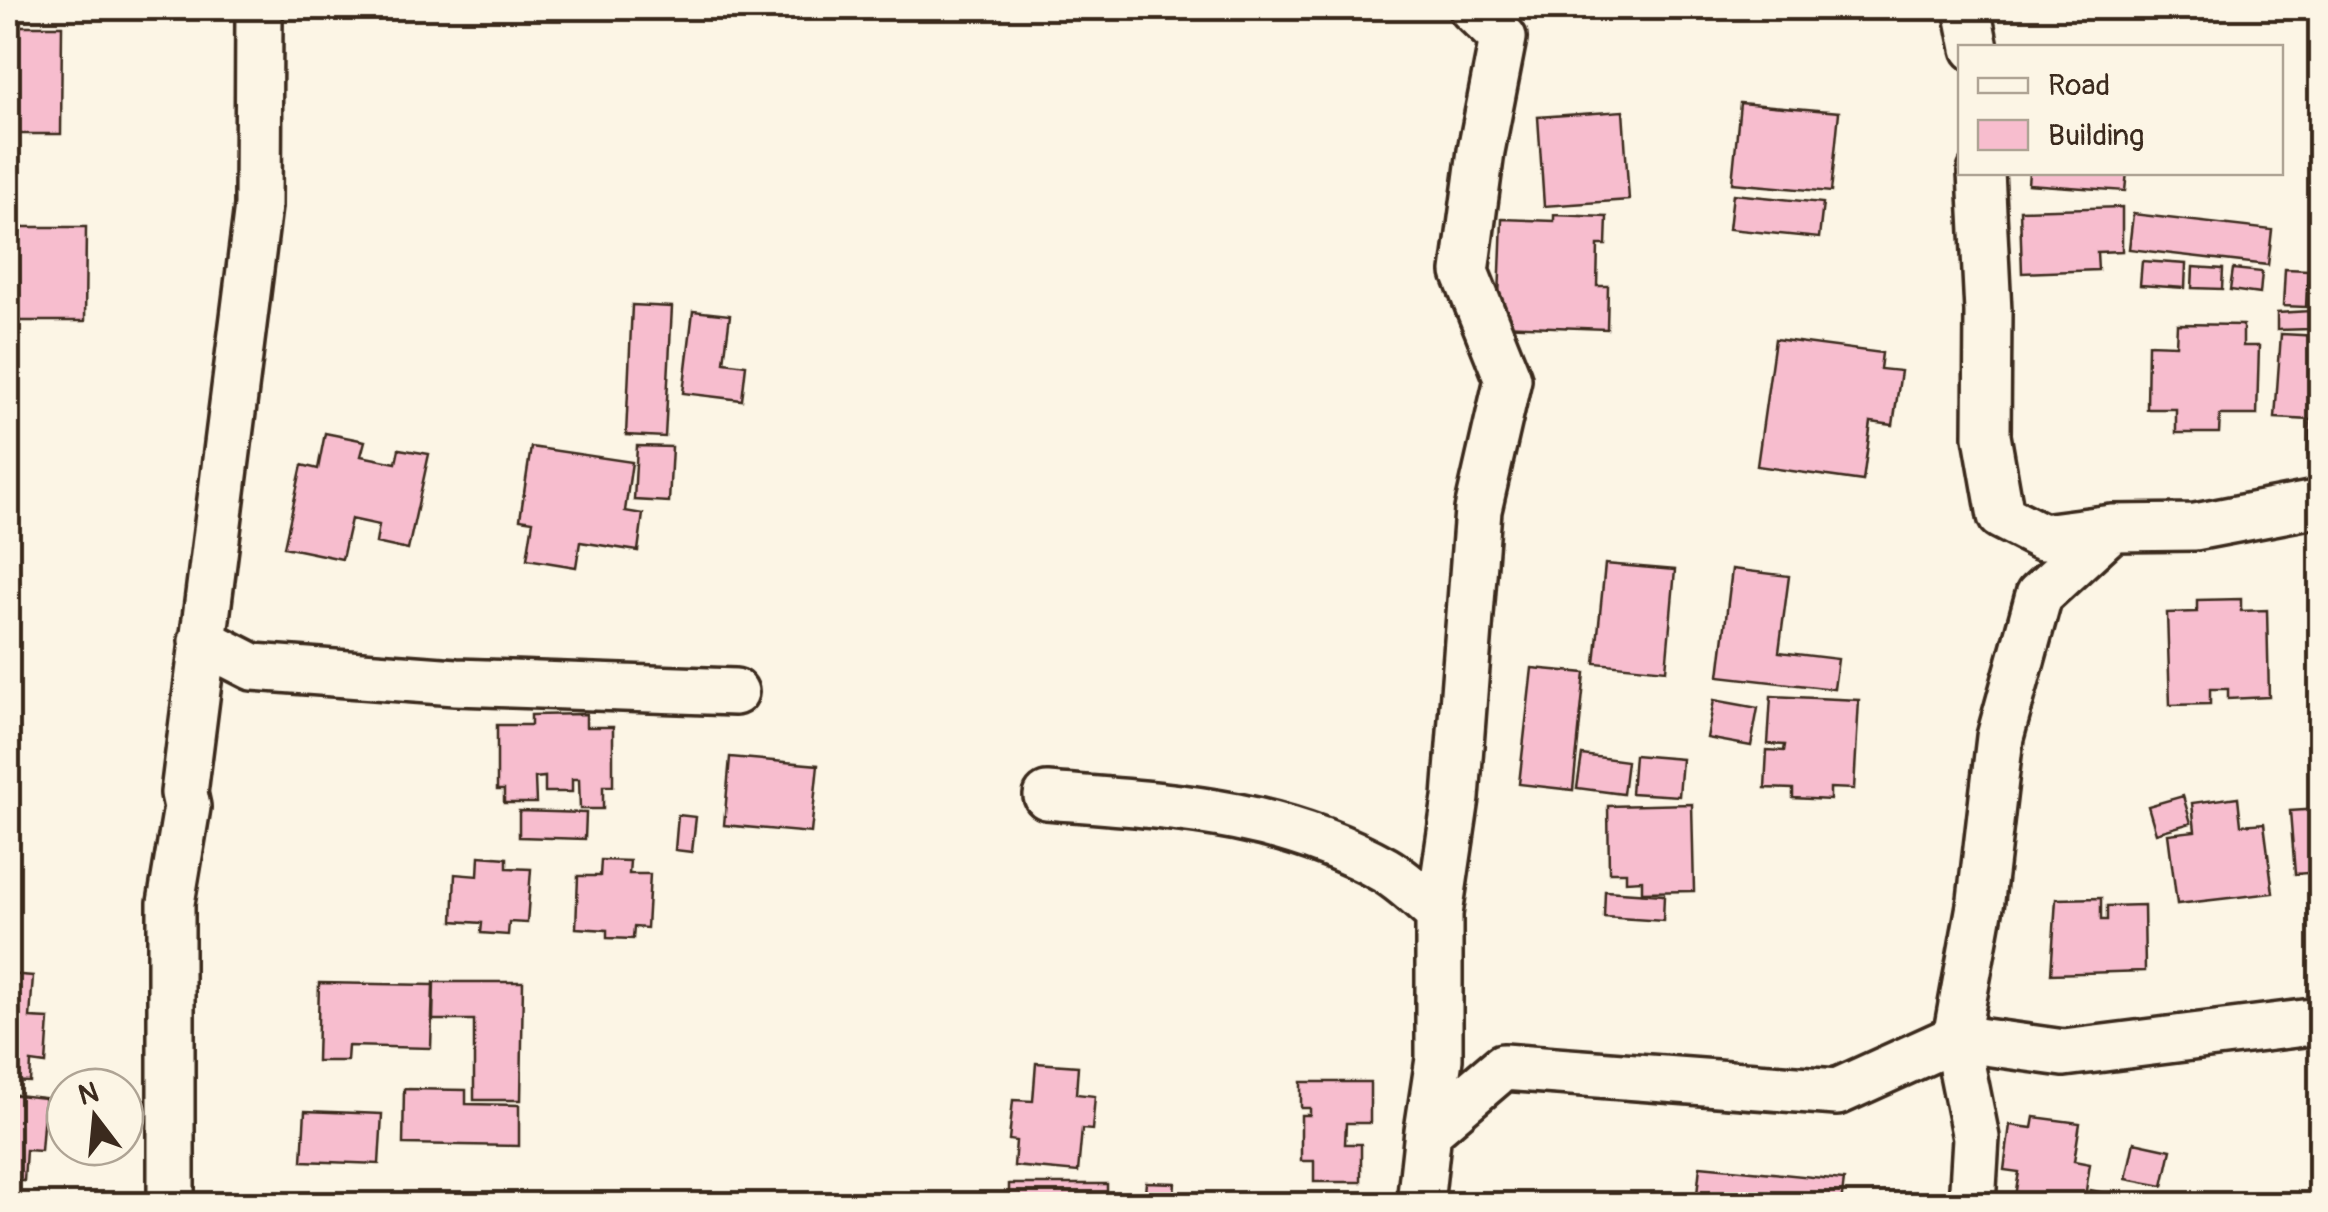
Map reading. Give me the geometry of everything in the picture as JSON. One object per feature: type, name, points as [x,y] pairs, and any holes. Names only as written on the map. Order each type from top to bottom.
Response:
[{"type":"street","points":[[171,1204],[171,903],[187,807],[184,792],[258,206],[259,8]]},
{"type":"street","points":[[1420,1204],[1439,1060],[1439,914],[1456,798],[1478,510],[1508,379],[1465,272],[1481,151],[1502,38],[1472,8]]},
{"type":"street","points":[[1967,8],[1974,45]]},
{"type":"street","points":[[1982,175],[1988,312],[1987,436],[2000,516],[2042,537],[2112,528],[2195,527],[2320,503]]},
{"type":"street","points":[[1972,1204],[1976,1138],[1956,1038],[1981,900],[2000,737],[2039,595],[2112,528]]},
{"type":"street","points":[[202,642],[253,667],[456,682],[735,692]]},
{"type":"street","points":[[1047,796],[1220,811],[1307,832],[1388,872],[1439,914]]},
{"type":"street","points":[[1428,1131],[1503,1067],[1836,1092],[1956,1038],[2064,1053],[2320,1021]]},
{"type":"building","points":[[8,26],[62,26],[61,134],[8,134]]},
{"type":"building","points":[[1740,103],[1839,112],[1831,192],[1732,183]]},
{"type":"building","points":[[1623,111],[1629,200],[1544,206],[1538,117]]},
{"type":"building","points":[[2029,175],[2127,175],[2125,191],[2028,184]]},
{"type":"building","points":[[1733,194],[1823,203],[1819,238],[1729,229]]},
{"type":"building","points":[[2122,207],[2122,251],[2097,252],[2098,270],[2022,273],[2020,210]]},
{"type":"building","points":[[2133,214],[2272,230],[2268,265],[2129,249]]},
{"type":"building","points":[[1554,215],[1607,217],[1606,245],[1598,245],[1597,286],[1608,286],[1607,329],[1498,325],[1502,219],[1554,221]]},
{"type":"building","points":[[13,227],[86,227],[85,321],[19,321],[19,265],[12,266]]},
{"type":"building","points":[[2142,261],[2186,264],[2185,288],[2140,285]]},
{"type":"building","points":[[2193,267],[2223,269],[2222,289],[2192,288]]},
{"type":"building","points":[[2233,269],[2262,272],[2260,294],[2230,290]]},
{"type":"building","points":[[2285,269],[2308,270],[2306,307],[2283,306]]},
{"type":"building","points":[[632,305],[672,307],[665,437],[626,435]]},
{"type":"building","points":[[693,311],[730,315],[724,362],[746,365],[742,400],[683,393]]},
{"type":"building","points":[[2310,311],[2311,329],[2277,330],[2277,313]]},
{"type":"building","points":[[2177,324],[2243,325],[2243,346],[2259,346],[2257,415],[2220,415],[2219,433],[2176,433],[2176,409],[2147,409],[2148,344],[2176,345]]},
{"type":"building","points":[[2281,334],[2320,336],[2320,455],[2308,455],[2310,420],[2275,418]]},
{"type":"building","points":[[1775,339],[1882,353],[1880,369],[1901,371],[1893,425],[1871,422],[1863,481],[1757,466]]},
{"type":"building","points":[[325,433],[365,441],[361,456],[396,463],[399,449],[429,454],[408,550],[376,543],[379,525],[351,519],[342,559],[284,547],[302,465],[318,469]]},
{"type":"building","points":[[637,446],[672,447],[669,502],[634,500]]},
{"type":"building","points":[[531,447],[632,462],[625,511],[643,514],[638,551],[580,542],[576,567],[527,559],[533,521],[520,519]]},
{"type":"building","points":[[1605,564],[1675,570],[1666,670],[1595,663]]},
{"type":"building","points":[[1732,569],[1789,576],[1779,652],[1838,659],[1834,689],[1719,676]]},
{"type":"building","points":[[2241,599],[2241,611],[2267,610],[2269,697],[2228,699],[2228,689],[2210,689],[2210,704],[2170,705],[2167,613],[2197,612],[2197,600]]},
{"type":"building","points":[[1532,668],[1585,673],[1573,790],[1519,784]]},
{"type":"building","points":[[1771,696],[1859,700],[1854,789],[1830,788],[1830,800],[1793,798],[1793,789],[1765,788],[1767,750],[1784,751],[1785,745],[1768,744]]},
{"type":"building","points":[[1714,700],[1758,708],[1751,746],[1707,738]]},
{"type":"building","points":[[586,714],[586,727],[613,727],[613,786],[603,786],[603,809],[580,809],[579,779],[572,779],[572,792],[545,792],[545,777],[535,778],[536,803],[504,803],[504,790],[497,790],[497,725],[531,725],[531,715]]},
{"type":"building","points":[[1582,755],[1627,761],[1623,794],[1577,788]]},
{"type":"building","points":[[1634,755],[1682,759],[1679,796],[1631,793]]},
{"type":"building","points":[[730,757],[818,765],[811,833],[724,825]]},
{"type":"building","points":[[2183,796],[2191,823],[2156,833],[2148,806]]},
{"type":"building","points":[[2238,797],[2241,825],[2264,823],[2273,893],[2177,904],[2168,834],[2195,831],[2192,803]]},
{"type":"building","points":[[1692,804],[1694,891],[1642,892],[1642,880],[1626,881],[1626,872],[1609,872],[1608,806]]},
{"type":"building","points":[[2320,809],[2320,872],[2295,874],[2290,811]]},
{"type":"building","points":[[519,811],[586,813],[585,839],[519,837]]},
{"type":"building","points":[[678,815],[696,817],[692,852],[675,850]]},
{"type":"building","points":[[479,856],[507,858],[507,868],[531,869],[527,923],[509,922],[508,935],[481,933],[482,923],[453,921],[455,874],[478,876]]},
{"type":"building","points":[[601,860],[630,861],[629,874],[650,874],[647,928],[634,927],[633,939],[607,938],[607,930],[576,928],[578,876],[600,876]]},
{"type":"building","points":[[1605,891],[1664,895],[1663,921],[1604,917]]},
{"type":"building","points":[[2101,898],[2101,920],[2107,920],[2107,906],[2144,905],[2145,971],[2051,974],[2056,899]]},
{"type":"building","points":[[8,974],[33,976],[30,1018],[49,1019],[46,1064],[31,1062],[30,1082],[8,1081]]},
{"type":"building","points":[[434,982],[523,982],[521,1100],[474,1100],[474,1020],[433,1020]]},
{"type":"building","points":[[319,983],[433,985],[431,1048],[348,1046],[347,1061],[317,1061]]},
{"type":"building","points":[[1036,1063],[1078,1066],[1076,1094],[1095,1096],[1092,1130],[1082,1129],[1078,1172],[1014,1166],[1016,1141],[1009,1140],[1013,1100],[1033,1101]]},
{"type":"building","points":[[1301,1082],[1370,1082],[1370,1123],[1346,1123],[1345,1144],[1361,1144],[1361,1182],[1314,1182],[1314,1161],[1301,1161],[1301,1115],[1310,1115],[1310,1108],[1301,1108]]},
{"type":"building","points":[[404,1089],[466,1090],[466,1104],[519,1105],[519,1146],[403,1144]]},
{"type":"building","points":[[8,1094],[45,1098],[41,1151],[26,1150],[24,1181],[8,1179]]},
{"type":"building","points":[[305,1111],[382,1114],[379,1164],[302,1161]]},
{"type":"building","points":[[2034,1117],[2080,1123],[2074,1161],[2090,1164],[2084,1204],[2015,1196],[2019,1172],[2004,1170],[2010,1125],[2032,1128]]},
{"type":"building","points":[[2134,1142],[2171,1150],[2163,1186],[2126,1179]]},
{"type":"building","points":[[1700,1166],[1844,1180],[1841,1204],[1696,1204]]},
{"type":"building","points":[[1146,1182],[1175,1183],[1173,1204],[1144,1204]]},
{"type":"building","points":[[1009,1184],[1107,1184],[1107,1204],[1009,1204]]},
{"type":"building","points":[[2090,1190],[2147,1202],[2087,1204]]},
{"type":"building","points":[[1201,1194],[1275,1199],[1275,1204],[1200,1204]]},
{"type":"building","points":[[218,1195],[261,1197],[261,1204],[217,1204]]}]
